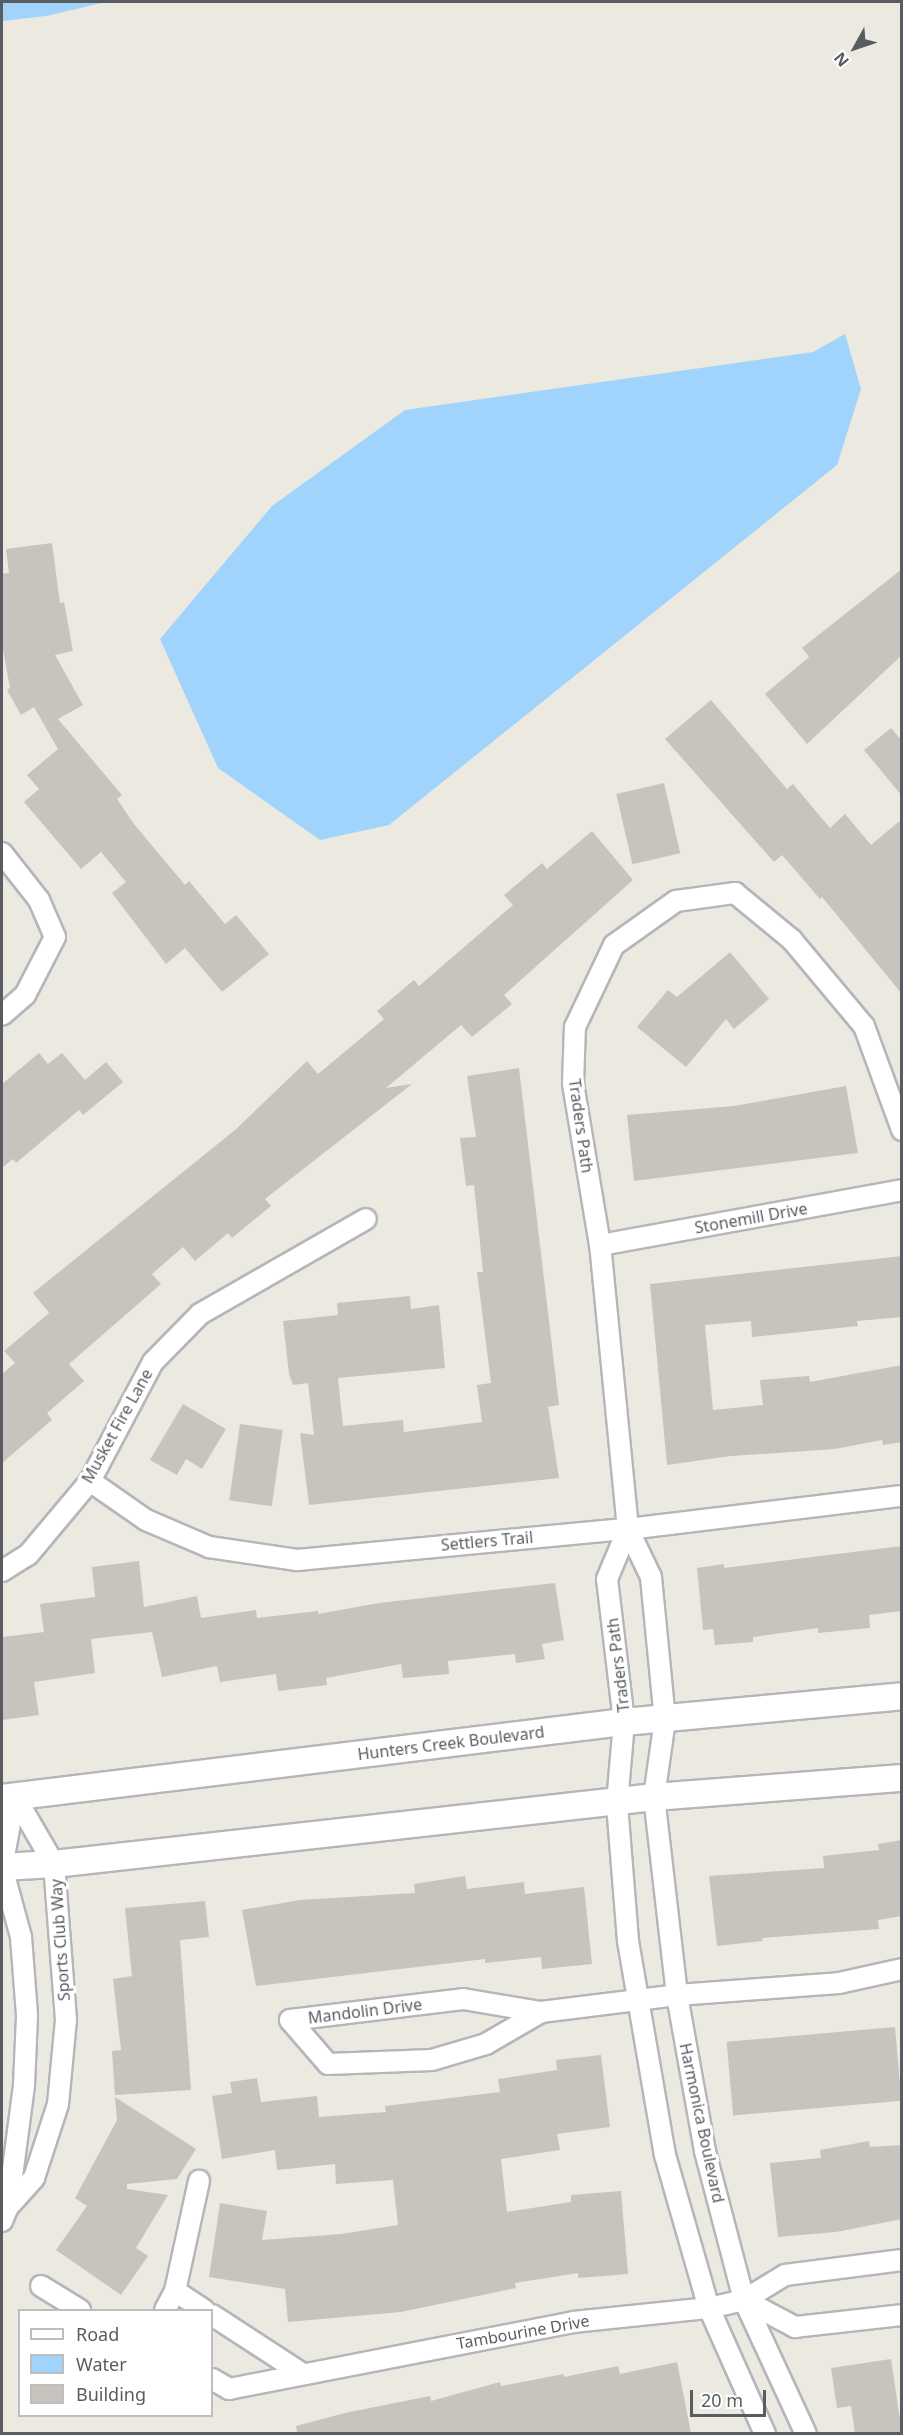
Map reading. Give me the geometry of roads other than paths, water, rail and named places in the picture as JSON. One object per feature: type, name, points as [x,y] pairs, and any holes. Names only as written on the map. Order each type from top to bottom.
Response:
[{"type":"street","points":[[2,853],[39,900],[55,937],[25,995],[2,1015]]},
{"type":"street","name":"Traders Path","points":[[654,1797],[665,1720],[651,1577],[628,1529],[600,1245],[573,1083],[575,1027],[614,945],[676,901],[735,892],[792,940],[864,1026],[902,1130]]},
{"type":"street","name":"Stonemill Drive","points":[[600,1245],[902,1190]]},
{"type":"street","name":"Musket Fire Lane","points":[[2,1571],[28,1555],[90,1481],[153,1362],[200,1314],[366,1219]]},
{"type":"street","name":"Settlers Trail","points":[[90,1481],[146,1520],[209,1547],[297,1560],[628,1529],[902,1496]]},
{"type":"street","name":"Traders Path","points":[[618,1804],[624,1722],[607,1579],[628,1529]]},
{"type":"street","name":"Hunters Creek Boulevard","points":[[8,1797],[624,1722],[665,1720],[902,1696]]},
{"type":"street","points":[[2,1867],[54,1864],[618,1804],[654,1797],[902,1778]]},
{"type":"street","name":"Sports Club Way","points":[[5,2214],[34,2178],[58,2104],[66,2020],[54,1864],[8,1797]]},
{"type":"street","name":"Sports Club Way","points":[[5,2214],[24,2085],[27,2014],[21,1937],[2,1867],[8,1797]]},
{"type":"street","name":"Harmonica Boulevard","points":[[654,1797],[677,1995],[705,2151],[744,2300],[806,2433]]},
{"type":"street","points":[[618,1804],[628,1941],[664,2155],[709,2308],[765,2433]]},
{"type":"street","name":"Mandolin Drive","points":[[541,2012],[486,2044],[432,2060],[328,2064],[290,2020],[463,1999],[541,2012],[677,1995],[839,1983],[902,1969]]},
{"type":"street","points":[[166,2309],[175,2291],[199,2181]]},
{"type":"street","name":"Tambourine Drive","points":[[213,2380],[229,2390],[573,2322],[709,2308],[744,2300],[785,2275],[902,2260]]},
{"type":"street","points":[[41,2286],[78,2309]]},
{"type":"street","points":[[175,2291],[202,2309]]},
{"type":"street","points":[[744,2300],[795,2327],[902,2315]]},
{"type":"street","points":[[213,2316],[303,2374]]},
{"type":"water","points":[[2,2],[106,2],[46,16],[2,21]]},
{"type":"water","points":[[845,334],[861,389],[837,465],[389,825],[320,840],[218,768],[160,639],[272,506],[405,410],[813,352]]}]
